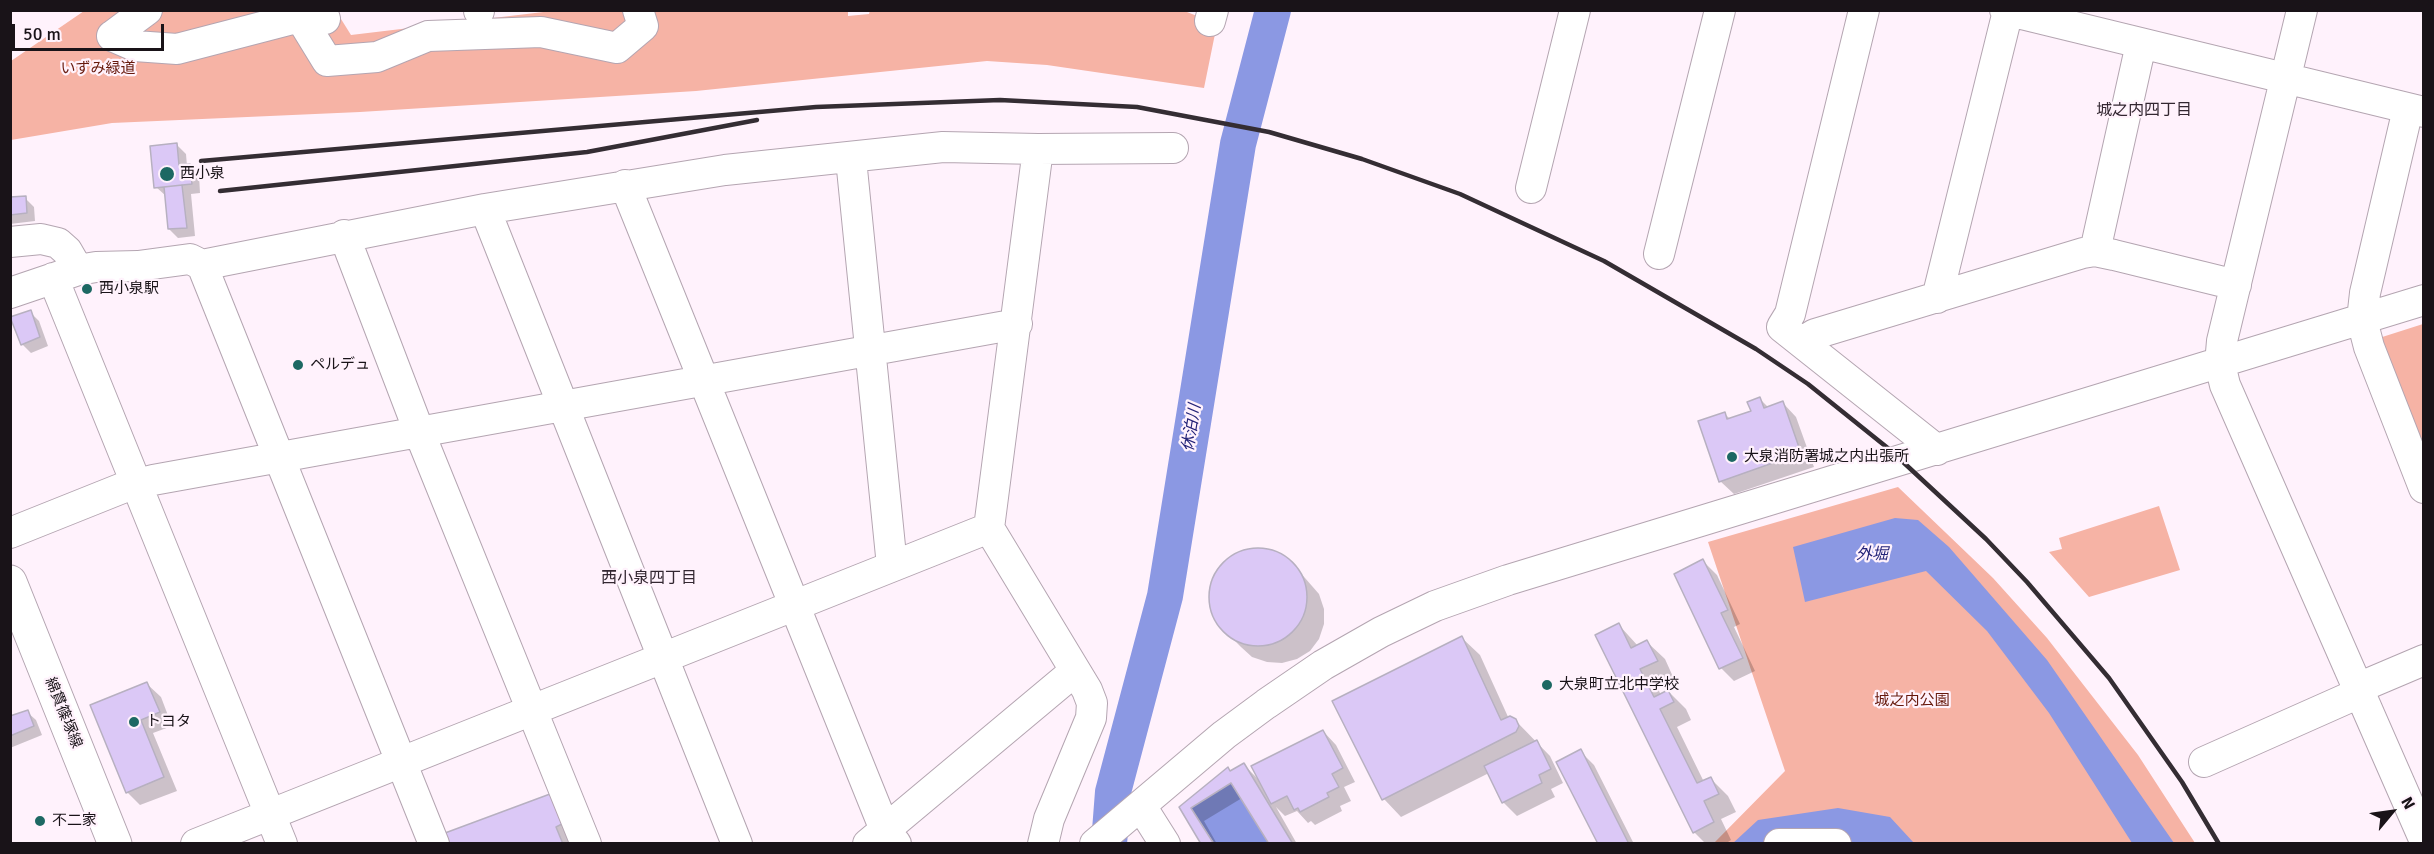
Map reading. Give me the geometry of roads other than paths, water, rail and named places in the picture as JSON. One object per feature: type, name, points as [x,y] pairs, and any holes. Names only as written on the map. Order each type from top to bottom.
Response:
[{"type":"main road","name":"綿貫篠塚線","points":[[10,582],[115,843]]},
{"type":"street","points":[[147,10],[112,36],[135,46],[177,49],[311,14],[327,61],[377,57],[428,36],[541,32],[617,48],[641,18]]},
{"type":"street","points":[[1531,188],[1575,10]]},
{"type":"street","points":[[1659,254],[1720,10]]},
{"type":"street","points":[[1864,10],[1790,314],[1782,327],[1937,450]]},
{"type":"street","points":[[2302,10],[2222,341],[2220,364],[2225,385],[2424,839]]},
{"type":"street","points":[[1937,298],[2006,11],[2416,110],[2365,293],[2362,320],[2368,347],[2424,488]]},
{"type":"street","points":[[2095,251],[2141,44]]},
{"type":"street","points":[[10,293],[65,274],[190,259],[202,265],[344,235],[485,209],[625,185],[725,171],[851,159],[943,147],[1173,148]]},
{"type":"street","points":[[1038,149],[1017,324],[988,528],[1092,703],[1091,718],[1049,819],[1043,843]]},
{"type":"street","points":[[851,159],[892,566]]},
{"type":"street","points":[[625,185],[795,607],[883,839],[1075,671]]},
{"type":"street","points":[[485,209],[561,406],[737,843]]},
{"type":"street","points":[[344,235],[420,434],[586,843]]},
{"type":"street","points":[[10,242],[41,239],[58,243],[74,261],[65,274]]},
{"type":"street","points":[[1802,342],[1815,333],[2095,251],[2236,285]]},
{"type":"street","points":[[202,265],[434,843]]},
{"type":"street","points":[[65,274],[137,484],[282,843]]},
{"type":"street","points":[[1095,843],[1136,823],[1224,735],[1323,665],[1381,632],[1435,606],[1508,579],[2424,300]]},
{"type":"street","points":[[10,533],[137,484],[1017,324]]},
{"type":"street","points":[[196,843],[532,709],[662,660],[988,528]]},
{"type":"street","points":[[2204,762],[2348,698],[2358,688],[2424,660]]},
{"type":"street","points":[[1136,823],[1165,843]]},
{"type":"street","points":[[1779,843],[1836,843]]},
{"type":"water","name":"外堀","points":[[1895,518],[1918,520],[1949,547],[2047,660],[2174,843],[2132,843],[2049,713],[1987,631],[1926,571],[1805,602],[1793,547]]},
{"type":"water","points":[[1231,783],[1269,843],[1214,843],[1191,808]]},
{"type":"water","points":[[1838,808],[1890,817],[1914,843],[1732,844],[1758,820]]},
{"type":"waterway","name":"休泊川","points":[[1109,844],[1113,792],[1165,596],[1238,144],[1273,10]]},
{"type":"railway","points":[[201,161],[816,107],[1000,100],[1137,107],[1269,132],[1362,159],[1460,194],[1604,261],[1756,349],[1808,384],[1889,449],[1986,539],[2027,582],[2109,678],[2182,782],[2219,844]]},
{"type":"railway","points":[[220,191],[587,152],[757,120]]},
{"type":"place","name":"西小泉","points":[[167,174]]},
{"type":"place","name":"西小泉駅","points":[[87,289]]},
{"type":"place","name":"ペルデュ","points":[[298,365]]},
{"type":"place","name":"大泉消防署城之内出張所","points":[[1732,457]]},
{"type":"place","name":"大泉町立北中学校","points":[[1547,685]]},
{"type":"place","name":"トヨタ","points":[[134,722]]},
{"type":"place","name":"不二家","points":[[40,821]]},
{"type":"district","name":"城之内四丁目","points":[[2144,111]]},
{"type":"district","name":"西小泉四丁目","points":[[649,579]]},
{"type":"park label","name":"いずみ緑道","points":[[98,69]]},
{"type":"park label","name":"城之内公園","points":[[1912,701]]}]
